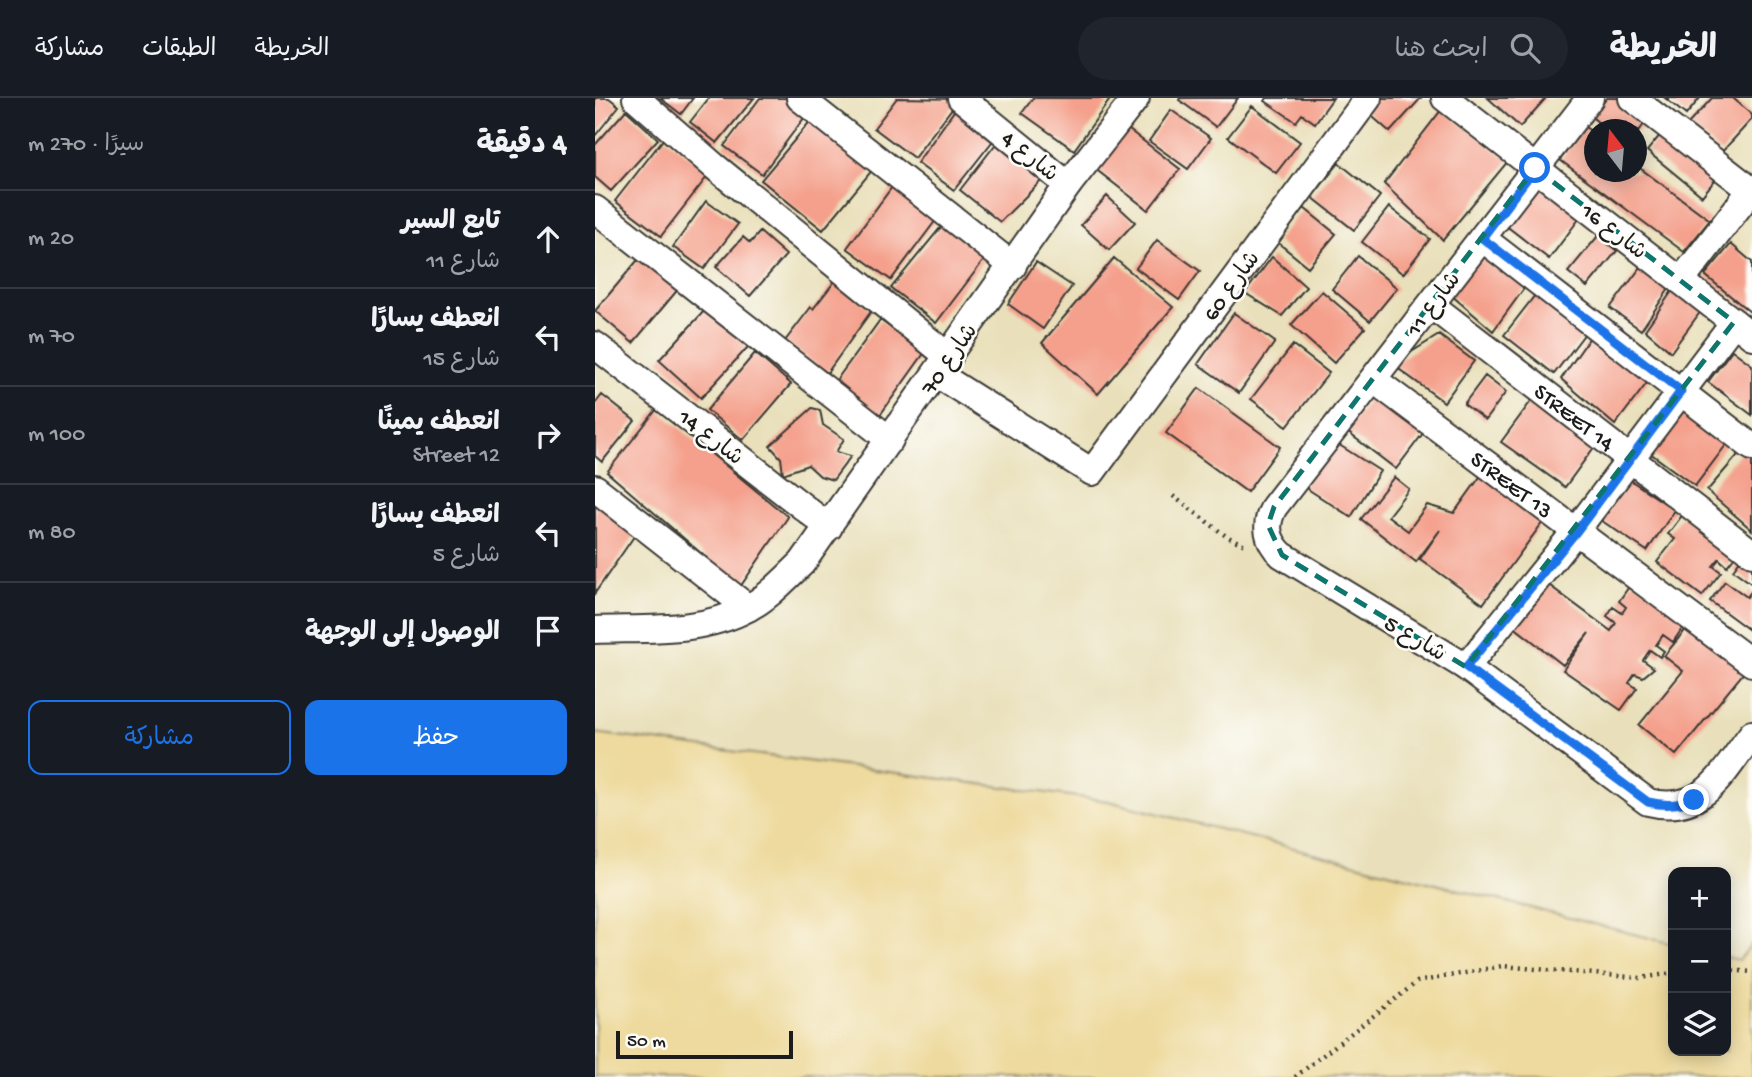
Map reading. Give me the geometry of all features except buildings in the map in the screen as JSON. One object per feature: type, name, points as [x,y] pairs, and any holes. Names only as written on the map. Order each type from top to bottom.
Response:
[{"type":"street","points":[[636,98],[943,365]]},
{"type":"street","points":[[800,98],[1013,266]]},
{"type":"street","name":"شارع 4","points":[[961,98],[1068,185]]},
{"type":"street","name":"شارع 70","points":[[595,630],[688,627],[731,615],[770,594],[802,563],[1068,185],[1136,98]]},
{"type":"street","name":"شارع 60","points":[[943,365],[1092,472],[1368,98]]},
{"type":"street","name":"شارع 16","points":[[1445,98],[1743,329]]},
{"type":"street","name":"شارع 11","points":[[1276,550],[1271,542],[1268,524],[1274,507],[1590,98]]},
{"type":"street","points":[[1632,98],[1752,189],[1681,281]]},
{"type":"street","points":[[595,209],[890,440]]},
{"type":"street","points":[[1482,238],[1752,447]]},
{"type":"street","name":"STREET 14","points":[[1431,305],[1752,552]]},
{"type":"street","points":[[1466,667],[1576,532],[1681,391],[1743,329]]},
{"type":"street","name":"شارع 14","points":[[595,345],[829,527]]},
{"type":"street","name":"STREET 13","points":[[1374,380],[1752,663]]},
{"type":"street","points":[[595,488],[748,608]]},
{"type":"street","name":"شارع 5","points":[[1276,550],[1466,667],[1648,802],[1663,806],[1686,803],[1707,792],[1752,734]]},
{"type":"path","points":[[1173,496],[1238,543],[1276,550]]},
{"type":"path","points":[[1295,1077],[1417,982],[1502,966],[1641,978],[1668,974]]},
{"type":"path","points":[[1731,970],[1752,972]]},
{"type":"highlighted area","points":[[1535,168],[1734,322],[1466,667],[1282,555],[1268,525],[1274,507]]},
{"type":"sand","points":[[595,733],[1108,801],[1668,943],[1668,1056],[1731,1056],[1731,958],[1739,960],[1752,944],[1752,1077],[595,1077]]},
{"type":"route","points":[[1535,168],[1482,238],[1681,391],[1576,532],[1466,667],[1648,802],[1663,806],[1694,800]]}]
